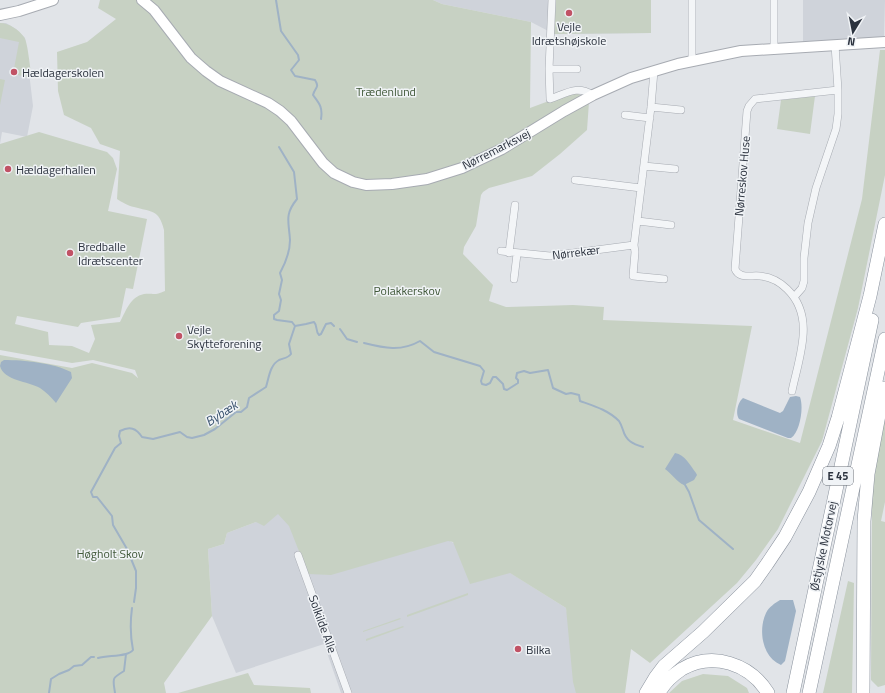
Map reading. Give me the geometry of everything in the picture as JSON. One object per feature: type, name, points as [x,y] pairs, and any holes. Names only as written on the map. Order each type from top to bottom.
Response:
[{"type":"highway","points":[[646,693],[654,678],[664,666],[703,632],[755,581],[785,537],[809,492],[829,446],[838,418],[870,296],[885,224]]},
{"type":"highway","name":"Østjyske Motorvej","points":[[793,693],[885,259]]},
{"type":"highway","name":"Østjyske Motorvej","points":[[809,693],[885,339]]},
{"type":"highway","points":[[863,693],[864,521],[868,474],[885,380]]},
{"type":"highway","points":[[659,693],[662,687],[675,674],[688,666],[704,661],[720,661],[735,664],[749,672],[762,684],[768,693]]},
{"type":"street","points":[[0,15],[19,11],[53,0]]},
{"type":"street","name":"Nørremarksvej","points":[[142,0],[154,10],[191,58],[206,71],[220,81],[268,103],[280,111],[291,121],[323,163],[334,172],[352,182],[372,185],[427,179],[462,168],[502,149],[593,95],[631,78],[654,71],[692,61],[741,51],[885,42]]},
{"type":"street","points":[[552,0],[549,69],[550,99],[576,90],[586,91],[593,95]]},
{"type":"street","points":[[692,0],[692,61]]},
{"type":"street","points":[[774,0],[774,50]]},
{"type":"street","points":[[794,296],[802,288],[804,281],[804,258],[808,223],[816,188],[836,130],[838,90],[835,45]]},
{"type":"street","points":[[549,69],[577,69]]},
{"type":"street","points":[[654,71],[642,188],[634,245],[635,252],[633,276],[664,279]]},
{"type":"street","name":"Nørreskov Huse","points":[[792,391],[804,334],[800,304],[779,281],[759,276],[740,275],[737,274],[735,269],[748,111],[749,106],[756,99],[838,90]]},
{"type":"street","points":[[651,107],[681,110]]},
{"type":"street","points":[[625,115],[650,118]]},
{"type":"street","points":[[644,166],[675,169]]},
{"type":"street","points":[[575,180],[642,188]]},
{"type":"street","points":[[509,252],[515,205]]},
{"type":"street","points":[[638,221],[671,225]]},
{"type":"street","name":"Nørrekær","points":[[501,251],[517,254],[550,256],[634,245]]},
{"type":"street","points":[[514,279],[517,254]]},
{"type":"street","name":"Solkilde Alle","points":[[298,555],[348,693]]},
{"type":"shaded area","name":"Vejle Idrætshøjskole","points":[[433,0],[651,0],[651,33],[554,34],[531,22],[442,4]]},
{"type":"shaded area","points":[[803,0],[885,0],[884,37],[803,42]]},
{"type":"shaded area","name":"Hældagerskolen","points":[[0,23],[6,23],[16,29],[25,38],[33,106],[27,137],[2,132],[0,144]]},
{"type":"shaded area","points":[[335,466],[417,524],[504,569],[566,608],[584,693],[341,693],[324,644],[236,673],[212,616],[208,549],[224,544],[227,533],[256,522]]},
{"type":"green space","name":"Høgholt Skov","points":[[100,0],[137,0],[145,4],[195,65],[257,101],[283,119],[332,176],[347,185],[356,187],[422,182],[589,102],[587,130],[560,154],[532,176],[489,188],[481,195],[476,226],[464,247],[463,254],[493,285],[489,301],[506,307],[573,305],[604,307],[603,320],[752,326],[733,420],[800,443],[862,199],[880,50],[885,50],[885,175],[858,308],[822,441],[778,529],[756,560],[737,583],[650,663],[631,649],[625,693],[576,693],[573,682],[566,608],[510,573],[470,584],[453,542],[448,541],[331,575],[308,574],[289,526],[278,514],[264,526],[256,522],[227,533],[224,544],[208,549],[212,616],[164,683],[166,693],[0,693],[0,355],[72,368],[92,363],[132,373],[138,378],[135,370],[93,360],[72,363],[0,350],[0,144],[39,132],[107,152],[113,158],[117,169],[108,211],[147,219],[133,289],[126,288],[120,317],[81,323],[78,327],[17,316],[15,324],[48,332],[49,345],[72,346],[89,353],[95,339],[91,325],[120,322],[129,305],[135,298],[144,294],[156,294],[165,291],[164,230],[160,218],[154,212],[130,206],[117,199],[120,151],[100,144],[91,128],[64,115],[58,91],[57,52],[87,42],[116,19],[98,8]]},
{"type":"green space","name":"Trædenlund","points":[[151,0],[433,0],[442,4],[531,22],[530,108],[573,92],[583,96],[498,147],[456,166],[412,178],[360,181],[333,168],[298,126],[229,82],[197,59]]},
{"type":"green space","name":"Vejle Idrætshøjskole","points":[[556,0],[651,0],[651,33],[554,34]]},
{"type":"green space","points":[[0,23],[14,27],[24,37],[27,44],[32,78],[13,74],[19,42],[0,38]]},
{"type":"green space","points":[[0,79],[5,80],[0,105]]},
{"type":"green space","points":[[815,96],[810,134],[777,129],[781,100]]},
{"type":"green space","points":[[885,413],[885,502],[881,521],[885,522],[885,685],[878,687],[871,680],[872,498],[878,448]]},
{"type":"green space","points":[[848,581],[854,583],[852,693],[823,693]]},
{"type":"green space","points":[[468,593],[468,595],[407,617],[407,615]]},
{"type":"green space","points":[[400,618],[401,619],[363,632],[363,631]]},
{"type":"green space","points":[[403,626],[404,627],[366,641],[366,639]]},
{"type":"green space","points":[[248,673],[254,685],[310,688],[311,693],[178,693]]},
{"type":"green space","points":[[703,674],[728,676],[747,688],[749,693],[669,693],[682,681]]},
{"type":"water","points":[[4,360],[30,361],[56,366],[71,372],[72,378],[56,403],[40,388],[6,375],[0,366],[1,362]]},
{"type":"water","points":[[790,397],[800,397],[802,407],[799,425],[791,438],[739,419],[737,414],[740,402],[743,398],[780,413],[783,411]]},
{"type":"water","points":[[675,453],[684,458],[697,475],[694,480],[684,485],[665,469]]},
{"type":"water","points":[[780,600],[793,600],[796,611],[785,661],[781,665],[770,656],[766,650],[762,635],[762,627],[766,613],[770,607]]},
{"type":"waterway","name":"Bybæk","points":[[276,0],[281,31],[298,55],[299,60],[291,70],[295,76],[315,80],[317,86],[313,95],[321,108],[321,119]]},
{"type":"waterway","name":"Bybæk","points":[[134,602],[136,571],[127,549],[113,525],[112,516],[97,497],[93,497],[91,492],[115,448],[121,443],[119,436],[120,431],[130,428],[135,430],[142,437],[153,439],[180,432],[187,437],[192,438],[204,435],[215,429],[236,412],[241,412],[247,407],[249,398],[266,387],[270,372],[276,362],[291,354],[289,344],[295,326],[292,322],[274,319],[274,315],[279,311],[281,300],[279,294],[282,280],[280,273],[286,261],[289,249],[290,240],[288,219],[290,210],[297,199],[294,172],[279,147]]},
{"type":"waterway","points":[[295,326],[314,322],[319,335],[326,324],[331,323],[334,326]]},
{"type":"waterway","points":[[340,329],[347,339],[357,342]]},
{"type":"waterway","points":[[364,343],[399,348],[406,347],[420,341],[434,352],[480,366],[484,371],[481,381],[482,384],[486,385],[490,383],[493,377],[496,377],[503,384],[504,389],[507,390],[518,383],[516,378],[517,373],[524,371],[530,373],[548,370],[553,388],[566,394],[571,393],[579,395],[580,401],[610,414],[619,421],[626,437],[633,443],[643,447]]},
{"type":"waterway","points":[[684,483],[689,492],[699,520],[733,549]]},
{"type":"waterway","name":"Bybæk","points":[[98,658],[127,654],[133,650],[131,639],[132,608]]},
{"type":"waterway","points":[[115,693],[114,679],[124,671],[126,654]]},
{"type":"waterway","name":"Bybæk","points":[[49,693],[51,679],[74,666],[82,665],[91,657],[94,657]]},
{"type":"place","name":"Vejle Idrætshøjskole","points":[[569,13]]},
{"type":"place","name":"Hældagerskolen","points":[[14,72]]},
{"type":"place","name":"Hældagerhallen","points":[[8,169]]},
{"type":"place","name":"Bredballe Idrætscenter","points":[[70,253]]},
{"type":"place","name":"Vejle Skytteforening","points":[[179,336]]},
{"type":"place","name":"Bilka","points":[[518,649]]},
{"type":"park label","name":"Polakkerskov","points":[[407,290]]}]
